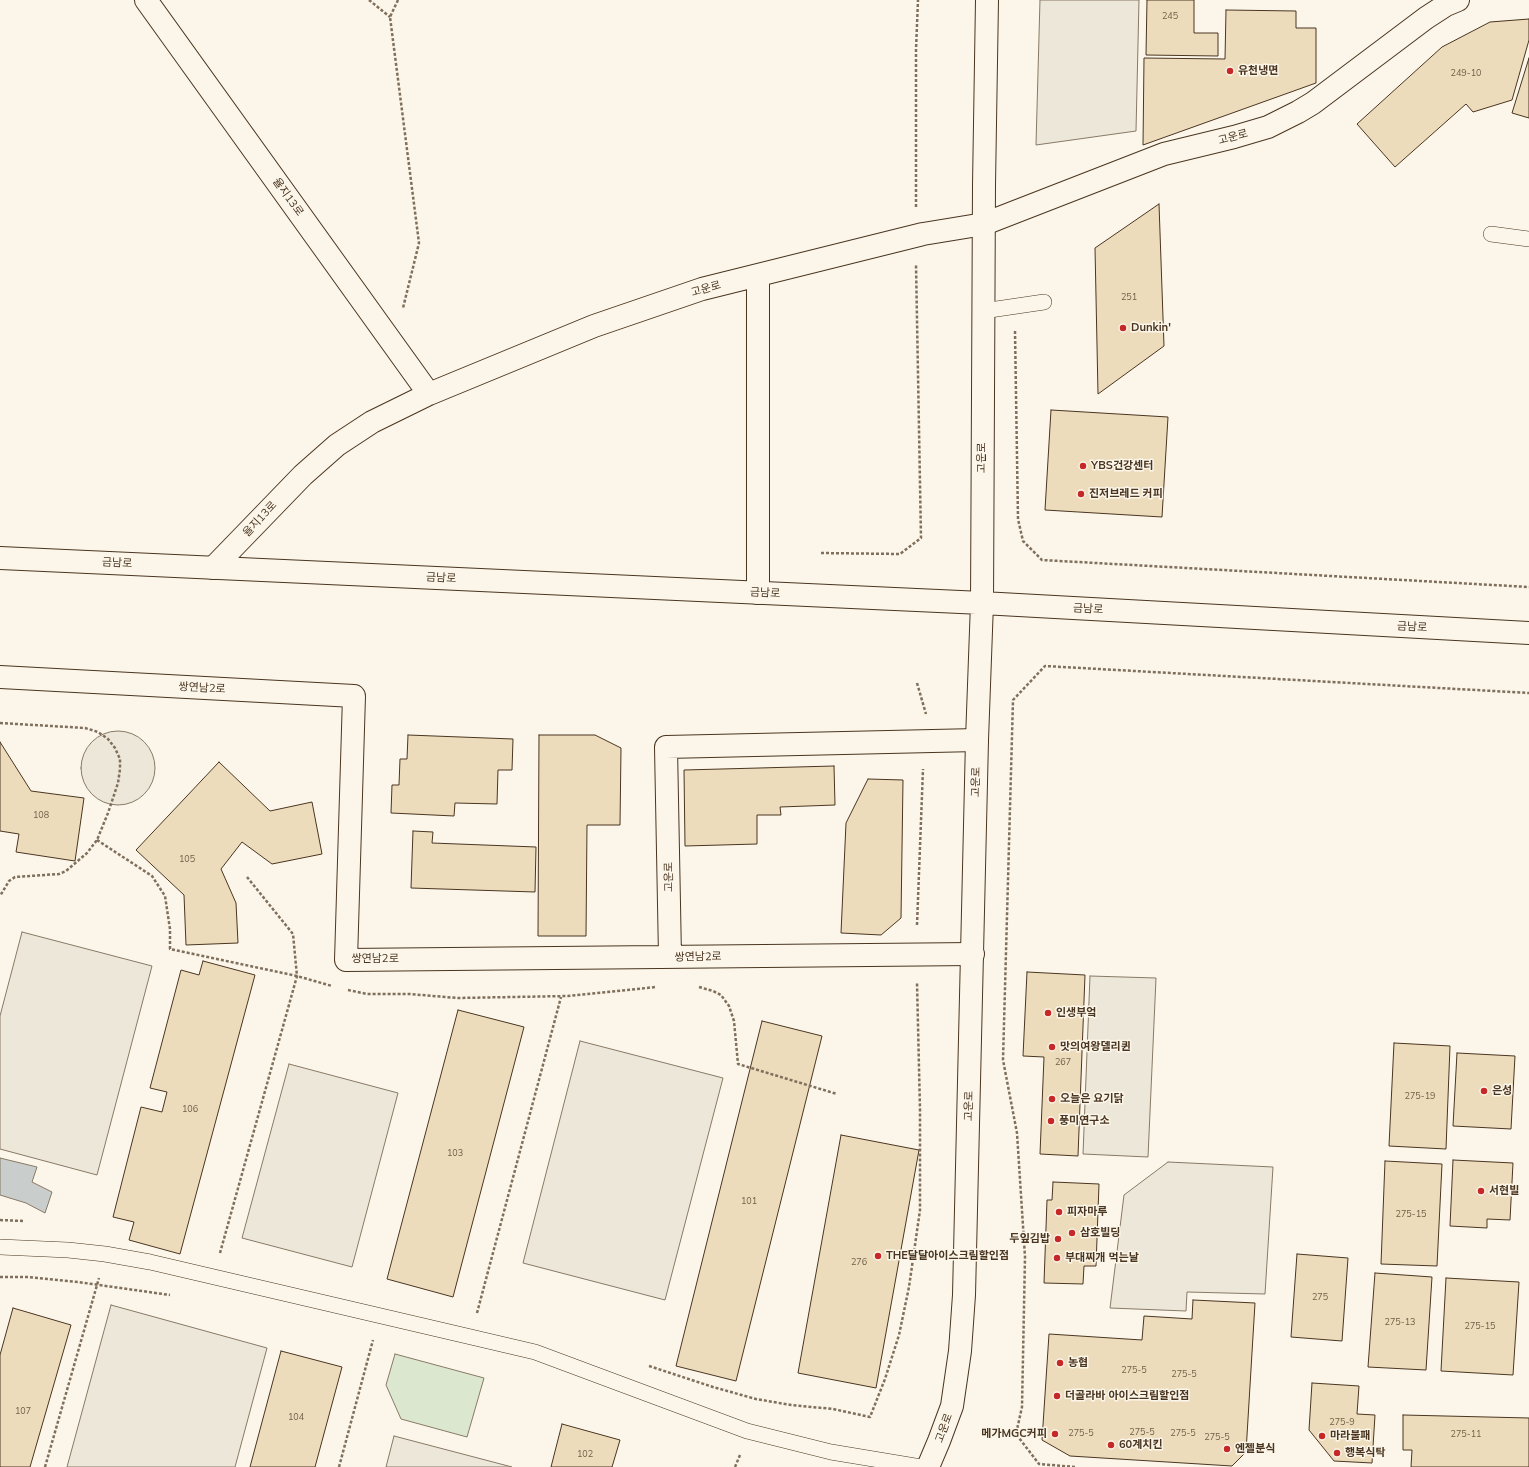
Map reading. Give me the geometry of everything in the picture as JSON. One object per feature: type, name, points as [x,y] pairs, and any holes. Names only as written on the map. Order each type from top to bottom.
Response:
[{"type":"street","name":"율지13로","points":[[146,0],[429,394]]},
{"type":"street","name":"고운로","points":[[928,1467],[950,1411],[960,1351],[964,1295],[977,740],[982,604],[983,310],[987,0]]},
{"type":"street","name":"고운로","points":[[594,326],[702,289],[923,234],[984,224],[1164,154],[1268,127],[1298,112],[1326,94],[1426,18],[1446,5],[1458,0]]},
{"type":"street","points":[[758,275],[758,593]]},
{"type":"street","name":"율지13로","points":[[213,568],[303,475],[337,445],[372,422],[429,394],[594,326]]},
{"type":"street","name":"금남로","points":[[0,558],[758,593],[1529,633]]},
{"type":"street","name":"쌍연남2로","points":[[0,677],[354,696],[346,960],[973,954]]},
{"type":"street","name":"고운로","points":[[670,958],[666,747],[977,740]]},
{"type":"lane","points":[[1491,234],[1529,239]]},
{"type":"lane","points":[[983,310],[1044,302]]},
{"type":"lane","points":[[0,1247],[68,1250],[105,1254],[196,1272],[534,1352],[747,1431],[831,1452],[921,1467]]},
{"type":"path","points":[[369,0],[390,17]]},
{"type":"path","points":[[394,345],[419,243],[390,17],[398,0]]},
{"type":"path","points":[[916,211],[916,50],[918,0]]},
{"type":"path","points":[[821,553],[900,554],[921,538],[916,260]]},
{"type":"path","points":[[1015,328],[1018,519],[1023,541],[1042,560],[1529,587]]},
{"type":"path","points":[[1075,1467],[1039,1464],[1016,1434],[1022,1407],[1026,1258],[1017,1133],[1003,1060],[1013,700],[1045,666],[1529,693]]},
{"type":"path","points":[[885,1379],[899,1335],[904,1312],[920,1210],[920,1110],[916,954],[926,713],[917,683]]},
{"type":"path","points":[[0,723],[85,728],[98,732],[112,744],[120,759],[120,769],[111,807],[97,840],[87,853],[64,872],[55,875],[15,877],[9,881],[0,896]]},
{"type":"path","points":[[97,840],[152,876],[164,896],[170,929],[170,949],[297,976],[337,987]]},
{"type":"path","points":[[220,1253],[297,976],[293,934],[247,876]]},
{"type":"path","points":[[694,986],[713,991],[721,995],[726,1000],[734,1021],[738,1064],[837,1094]]},
{"type":"path","points":[[342,989],[367,994],[410,994],[457,998],[561,996],[658,987]]},
{"type":"path","points":[[471,1337],[561,996]]},
{"type":"path","points":[[45,1467],[105,1254]]},
{"type":"path","points":[[0,1277],[28,1278],[97,1285],[172,1295]]},
{"type":"path","points":[[339,1467],[374,1337]]},
{"type":"path","points":[[736,1467],[741,1450]]},
{"type":"green space","points":[[395,1354],[484,1378],[467,1437],[401,1419],[386,1385]]},
{"type":"shaded area","points":[[1040,0],[1139,0],[1136,131],[1036,145]]},
{"type":"shaded area","points":[[118,731],[132,734],[144,742],[152,754],[155,768],[152,782],[144,794],[132,802],[118,805],[104,802],[92,794],[84,782],[81,768],[84,754],[92,742],[104,734]]},
{"type":"shaded area","points":[[22,932],[152,966],[97,1175],[0,1149],[0,1016]]},
{"type":"shaded area","points":[[1090,976],[1156,978],[1148,1157],[1083,1154]]},
{"type":"shaded area","points":[[580,1041],[723,1078],[665,1300],[523,1263]]},
{"type":"shaded area","points":[[289,1064],[398,1093],[352,1267],[242,1238]]},
{"type":"shaded area","points":[[0,1158],[37,1167],[32,1182],[52,1192],[45,1213],[26,1203],[0,1195]]},
{"type":"shaded area","points":[[1168,1162],[1273,1167],[1265,1294],[1187,1292],[1186,1311],[1110,1308],[1124,1195]]},
{"type":"shaded area","points":[[111,1305],[267,1348],[235,1467],[67,1467]]},
{"type":"shaded area","points":[[394,1436],[512,1467],[386,1467]]},
{"type":"building","points":[[1147,0],[1194,0],[1194,33],[1218,33],[1218,56],[1146,55]]},
{"type":"building","name":"유천냉면","points":[[1226,10],[1296,11],[1296,28],[1316,28],[1316,83],[1143,145],[1144,58],[1225,59]]},
{"type":"building","points":[[1529,19],[1529,40],[1512,100],[1473,112],[1466,104],[1395,167],[1357,124],[1442,47],[1490,22]]},
{"type":"building","points":[[1529,58],[1529,118],[1512,113]]},
{"type":"building","points":[[1159,204],[1164,346],[1098,394],[1095,248]]},
{"type":"building","points":[[1051,410],[1168,417],[1162,517],[1045,510]]},
{"type":"building","points":[[408,735],[513,739],[512,770],[498,770],[497,804],[455,803],[454,816],[391,813],[392,785],[399,785],[400,759],[407,759]]},
{"type":"building","points":[[539,735],[595,735],[621,748],[620,825],[587,825],[586,936],[538,936]]},
{"type":"building","points":[[0,742],[31,791],[84,798],[75,861],[16,852],[19,834],[0,831]]},
{"type":"building","points":[[219,762],[270,811],[312,802],[322,854],[272,864],[242,842],[221,869],[236,903],[238,943],[186,945],[184,895],[136,850]]},
{"type":"building","points":[[834,766],[835,805],[780,807],[781,815],[757,815],[757,844],[685,846],[684,770]]},
{"type":"building","points":[[868,779],[903,780],[901,918],[881,935],[841,933],[846,823]]},
{"type":"building","points":[[413,831],[433,832],[432,843],[536,847],[535,892],[411,888]]},
{"type":"building","points":[[203,961],[255,975],[180,1254],[129,1240],[134,1222],[113,1217],[141,1107],[162,1112],[167,1092],[150,1088],[181,970],[199,975]]},
{"type":"building","points":[[1027,972],[1085,975],[1078,1156],[1040,1154],[1044,1057],[1023,1056]]},
{"type":"building","points":[[458,1010],[524,1027],[453,1297],[387,1279]]},
{"type":"building","points":[[762,1021],[822,1036],[736,1381],[676,1366]]},
{"type":"building","points":[[1394,1043],[1450,1046],[1446,1149],[1389,1146]]},
{"type":"building","name":"은성","points":[[1457,1053],[1515,1056],[1511,1129],[1453,1126]]},
{"type":"building","points":[[841,1135],[919,1150],[876,1388],[798,1373]]},
{"type":"building","name":"서현빌","points":[[1453,1160],[1513,1163],[1510,1220],[1487,1219],[1487,1228],[1450,1226]]},
{"type":"building","points":[[1385,1161],[1442,1164],[1437,1266],[1381,1264]]},
{"type":"building","name":"삼호빌딩","points":[[1053,1182],[1099,1184],[1096,1266],[1084,1266],[1083,1284],[1044,1283],[1047,1200],[1052,1200]]},
{"type":"building","points":[[1297,1254],[1348,1258],[1342,1341],[1291,1337]]},
{"type":"building","points":[[1375,1273],[1432,1277],[1426,1370],[1368,1367]]},
{"type":"building","points":[[1446,1278],[1519,1282],[1513,1375],[1441,1371]]},
{"type":"building","points":[[1193,1300],[1255,1303],[1246,1452],[1232,1466],[1070,1456],[1042,1440],[1049,1334],[1142,1340],[1144,1316],[1192,1319]]},
{"type":"building","points":[[13,1308],[71,1325],[30,1467],[0,1467],[0,1355]]},
{"type":"building","points":[[281,1351],[342,1367],[315,1467],[250,1467]]},
{"type":"building","points":[[1312,1383],[1359,1386],[1357,1414],[1375,1415],[1372,1463],[1334,1461],[1309,1430]]},
{"type":"building","points":[[1403,1415],[1529,1418],[1529,1467],[1411,1467],[1412,1450],[1403,1450]]},
{"type":"building","points":[[562,1424],[620,1440],[612,1467],[551,1467]]},
{"type":"place","name":"유천냉면","points":[[1230,71]]},
{"type":"place","name":"Dunkin'","points":[[1123,328]]},
{"type":"place","name":"YBS건강센터","points":[[1083,466]]},
{"type":"place","name":"진저브레드 커피","points":[[1081,494]]},
{"type":"place","name":"인생부엌","points":[[1048,1013]]},
{"type":"place","name":"맛의여왕델리퀸","points":[[1052,1047]]},
{"type":"place","name":"은성","points":[[1484,1091]]},
{"type":"place","name":"오늘은 요기닭","points":[[1052,1099]]},
{"type":"place","name":"풍미연구소","points":[[1051,1121]]},
{"type":"place","name":"서현빌","points":[[1481,1191]]},
{"type":"place","name":"피자마루","points":[[1059,1212]]},
{"type":"place","name":"삼호빌딩","points":[[1072,1233]]},
{"type":"place","name":"두잎김밥","points":[[1058,1239]]},
{"type":"place","name":"THE달달아이스크림할인점","points":[[878,1256]]},
{"type":"place","name":"부대찌개 먹는날","points":[[1057,1258]]},
{"type":"place","name":"농협","points":[[1060,1363]]},
{"type":"place","name":"더골라바 아이스크림할인점","points":[[1057,1396]]},
{"type":"place","name":"메가MGC커피","points":[[1055,1434]]},
{"type":"place","name":"마라불패","points":[[1322,1436]]},
{"type":"place","name":"60계치킨","points":[[1111,1445]]},
{"type":"place","name":"엔젤분식","points":[[1227,1449]]},
{"type":"place","name":"행복식탁","points":[[1337,1453]]}]
